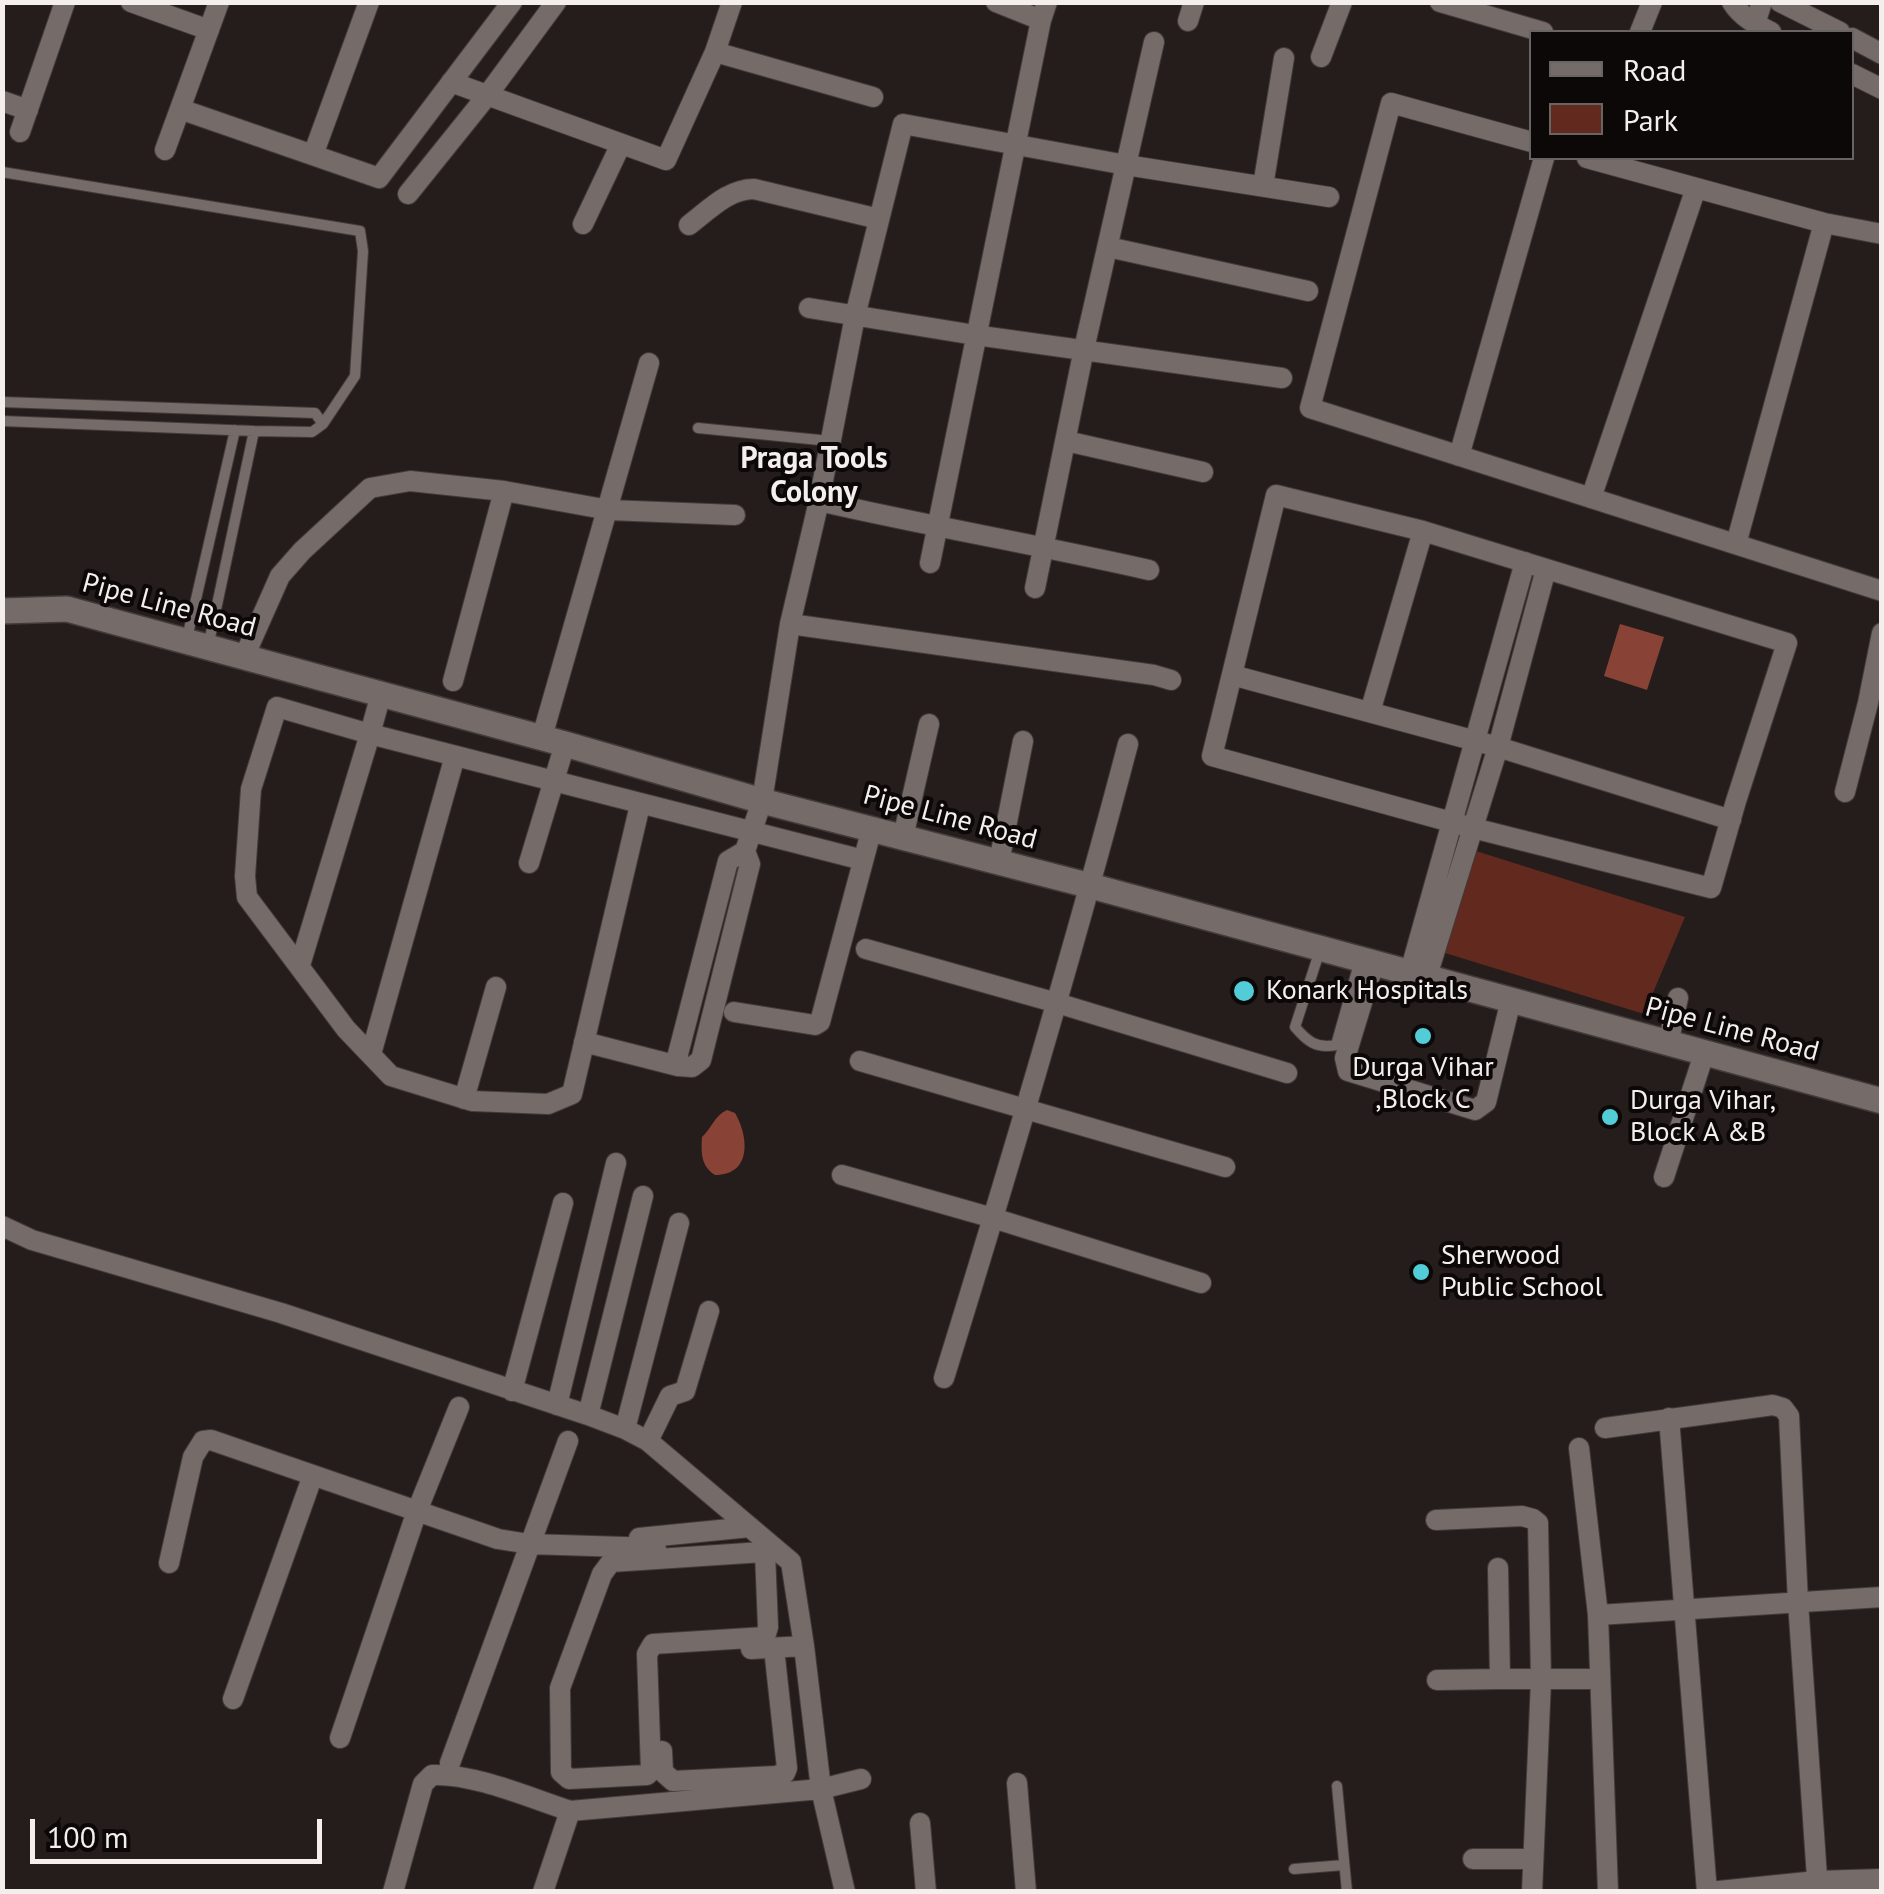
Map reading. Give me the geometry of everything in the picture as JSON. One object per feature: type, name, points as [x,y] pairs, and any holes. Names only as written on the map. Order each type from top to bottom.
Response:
[{"type":"street","points":[[20,132],[65,2]]},
{"type":"street","points":[[130,2],[208,30]]},
{"type":"street","points":[[165,150],[219,2]]},
{"type":"street","points":[[313,155],[369,2]]},
{"type":"street","points":[[180,109],[379,178],[512,2]]},
{"type":"street","points":[[408,194],[556,2]]},
{"type":"street","points":[[452,82],[666,160],[715,52],[732,2]]},
{"type":"street","points":[[930,563],[974,335],[1044,11],[996,2]]},
{"type":"street","points":[[1321,58],[1342,2]]},
{"type":"street","points":[[1440,2],[1536,30]]},
{"type":"street","points":[[1641,30],[1652,2]]},
{"type":"street","points":[[1732,2],[1763,28]]},
{"type":"street","points":[[1762,2],[1763,28]]},
{"type":"street","points":[[1780,2],[1836,30]]},
{"type":"street","points":[[1854,39],[1882,54]]},
{"type":"street","points":[[1036,588],[1084,349],[1154,42]]},
{"type":"street","points":[[715,52],[872,97]]},
{"type":"street","points":[[1263,186],[1284,58]]},
{"type":"street","points":[[1854,75],[1882,89]]},
{"type":"street","points":[[2,101],[28,110]]},
{"type":"street","points":[[1529,141],[1391,103],[1310,408],[1882,591]]},
{"type":"street","points":[[584,1042],[678,1066],[692,1067],[701,1060],[750,864],[749,840],[762,801],[790,624],[819,502],[855,316],[903,124],[1329,197]]},
{"type":"street","points":[[582,224],[622,144]]},
{"type":"street","points":[[1459,456],[1543,160]]},
{"type":"street","points":[[1594,160],[1824,223],[1882,234]]},
{"type":"street","points":[[1592,498],[1696,188]]},
{"type":"street","points":[[689,225],[730,194],[744,189],[879,219]]},
{"type":"street","points":[[1736,544],[1824,223]]},
{"type":"street","points":[[1108,247],[1308,291]]},
{"type":"street","points":[[808,308],[1282,378]]},
{"type":"street","points":[[529,863],[554,782],[554,740],[608,510],[649,363]]},
{"type":"street","points":[[1066,442],[1203,472]]},
{"type":"street","points":[[244,657],[280,576],[302,550],[370,488],[410,481],[504,491],[608,510],[735,515]]},
{"type":"street","points":[[453,682],[504,491]]},
{"type":"street","points":[[1276,495],[1424,531],[1525,562],[1787,643],[1711,888],[1212,756],[1276,495]]},
{"type":"street","points":[[819,502],[1149,570]]},
{"type":"street","points":[[1370,712],[1424,531]]},
{"type":"street","points":[[1418,974],[1439,933],[1475,741],[1525,562]]},
{"type":"street","points":[[1418,974],[1462,825],[1498,748],[1546,569]]},
{"type":"street","name":"Pipe Line Road","points":[[2,611],[67,609],[554,740],[762,801],[1882,1101]]},
{"type":"street","points":[[790,624],[1171,680]]},
{"type":"street","points":[[1844,792],[1882,633]]},
{"type":"street","points":[[1232,675],[1475,741],[1731,820]]},
{"type":"street","points":[[300,965],[381,694]]},
{"type":"street","points":[[640,804],[572,1094],[548,1104],[472,1101],[391,1076],[346,1029],[247,896],[251,789],[277,707],[640,804],[749,840],[864,860]]},
{"type":"street","points":[[903,836],[929,724]]},
{"type":"street","points":[[999,862],[1023,741]]},
{"type":"street","points":[[944,1378],[1026,1110],[1128,744]]},
{"type":"street","points":[[370,1054],[455,756]]},
{"type":"street","points":[[734,1012],[814,1025],[820,1022],[872,828]]},
{"type":"street","points":[[866,949],[1286,1073]]},
{"type":"street","points":[[1367,961],[1346,1058],[1348,1071],[1475,1110],[1486,1102],[1510,1000]]},
{"type":"street","points":[[464,1099],[496,987]]},
{"type":"street","points":[[1668,1044],[1678,998]]},
{"type":"street","points":[[1664,1177],[1704,1054]]},
{"type":"street","points":[[860,1061],[1225,1167]]},
{"type":"street","points":[[557,1405],[616,1162]]},
{"type":"street","points":[[842,1174],[1200,1283]]},
{"type":"street","points":[[588,1415],[643,1196]]},
{"type":"street","points":[[512,1391],[563,1203]]},
{"type":"street","points":[[625,1429],[679,1223]]},
{"type":"street","points":[[2,1226],[32,1240],[281,1314],[588,1415],[648,1440],[769,1549],[804,1646],[821,1789],[845,1892]]},
{"type":"street","points":[[648,1440],[670,1396],[686,1391],[709,1311]]},
{"type":"street","points":[[1604,1428],[1773,1404],[1790,1416],[1798,1602],[1818,1886]]},
{"type":"street","points":[[340,1738],[418,1511],[459,1407]]},
{"type":"street","points":[[1669,1418],[1708,1892],[1882,1879]]},
{"type":"street","points":[[169,1563],[193,1457],[202,1441],[220,1442],[498,1539],[642,1549],[769,1549]]},
{"type":"street","points":[[450,1763],[568,1441]]},
{"type":"street","points":[[1580,1448],[1598,1615],[1608,1892]]},
{"type":"street","points":[[233,1699],[313,1475]]},
{"type":"street","points":[[1436,1520],[1522,1516],[1538,1523],[1541,1680],[1532,1892]]},
{"type":"street","points":[[769,1549],[765,1637],[649,1647],[651,1771],[647,1775],[565,1778],[561,1772],[560,1688],[608,1566],[612,1562],[769,1549]]},
{"type":"street","points":[[1498,1568],[1500,1679]]},
{"type":"street","points":[[1598,1615],[1882,1597]]},
{"type":"street","points":[[804,1646],[662,1657],[663,1772],[673,1781],[821,1789],[862,1780]]},
{"type":"street","points":[[774,1648],[786,1768],[782,1784]]},
{"type":"street","points":[[1436,1680],[1600,1679]]},
{"type":"street","points":[[393,1892],[422,1784],[432,1775],[446,1774],[479,1782],[570,1811],[782,1784]]},
{"type":"street","points":[[1017,1783],[1026,1892]]},
{"type":"street","points":[[543,1892],[570,1811]]},
{"type":"street","points":[[920,1823],[926,1892]]},
{"type":"street","points":[[1473,1859],[1533,1859]]},
{"type":"lane","points":[[2,172],[360,232],[364,252],[355,376],[323,424],[312,432],[2,422]]},
{"type":"lane","points":[[2,402],[316,413],[323,424]]},
{"type":"lane","points":[[698,428],[831,441]]},
{"type":"lane","points":[[197,644],[235,430]]},
{"type":"lane","points":[[197,644],[254,431]]},
{"type":"lane","points":[[1320,948],[1295,1026],[1308,1042],[1324,1047],[1336,1045],[1367,961]]},
{"type":"lane","points":[[1337,1786],[1347,1892]]},
{"type":"lane","points":[[1294,1870],[1344,1865]]},
{"type":"green space","points":[[1476,851],[1685,917],[1644,1014],[1445,953]]},
{"type":"shaded area","points":[[1620,624],[1664,637],[1647,690],[1604,676]]},
{"type":"shaded area","points":[[727,1110],[735,1113],[740,1123],[744,1153],[736,1169],[715,1175],[703,1159],[702,1137]]},
{"type":"place","name":"Konark Hospitals","points":[[1244,991]]},
{"type":"place","name":"Durga Vihar ,Block C","points":[[1423,1036]]},
{"type":"place","name":"Durga Vihar, Block A &B","points":[[1610,1117]]},
{"type":"place","name":"Sherwood Public School","points":[[1421,1272]]},
{"type":"district","name":"Praga Tools Colony","points":[[814,476]]}]
